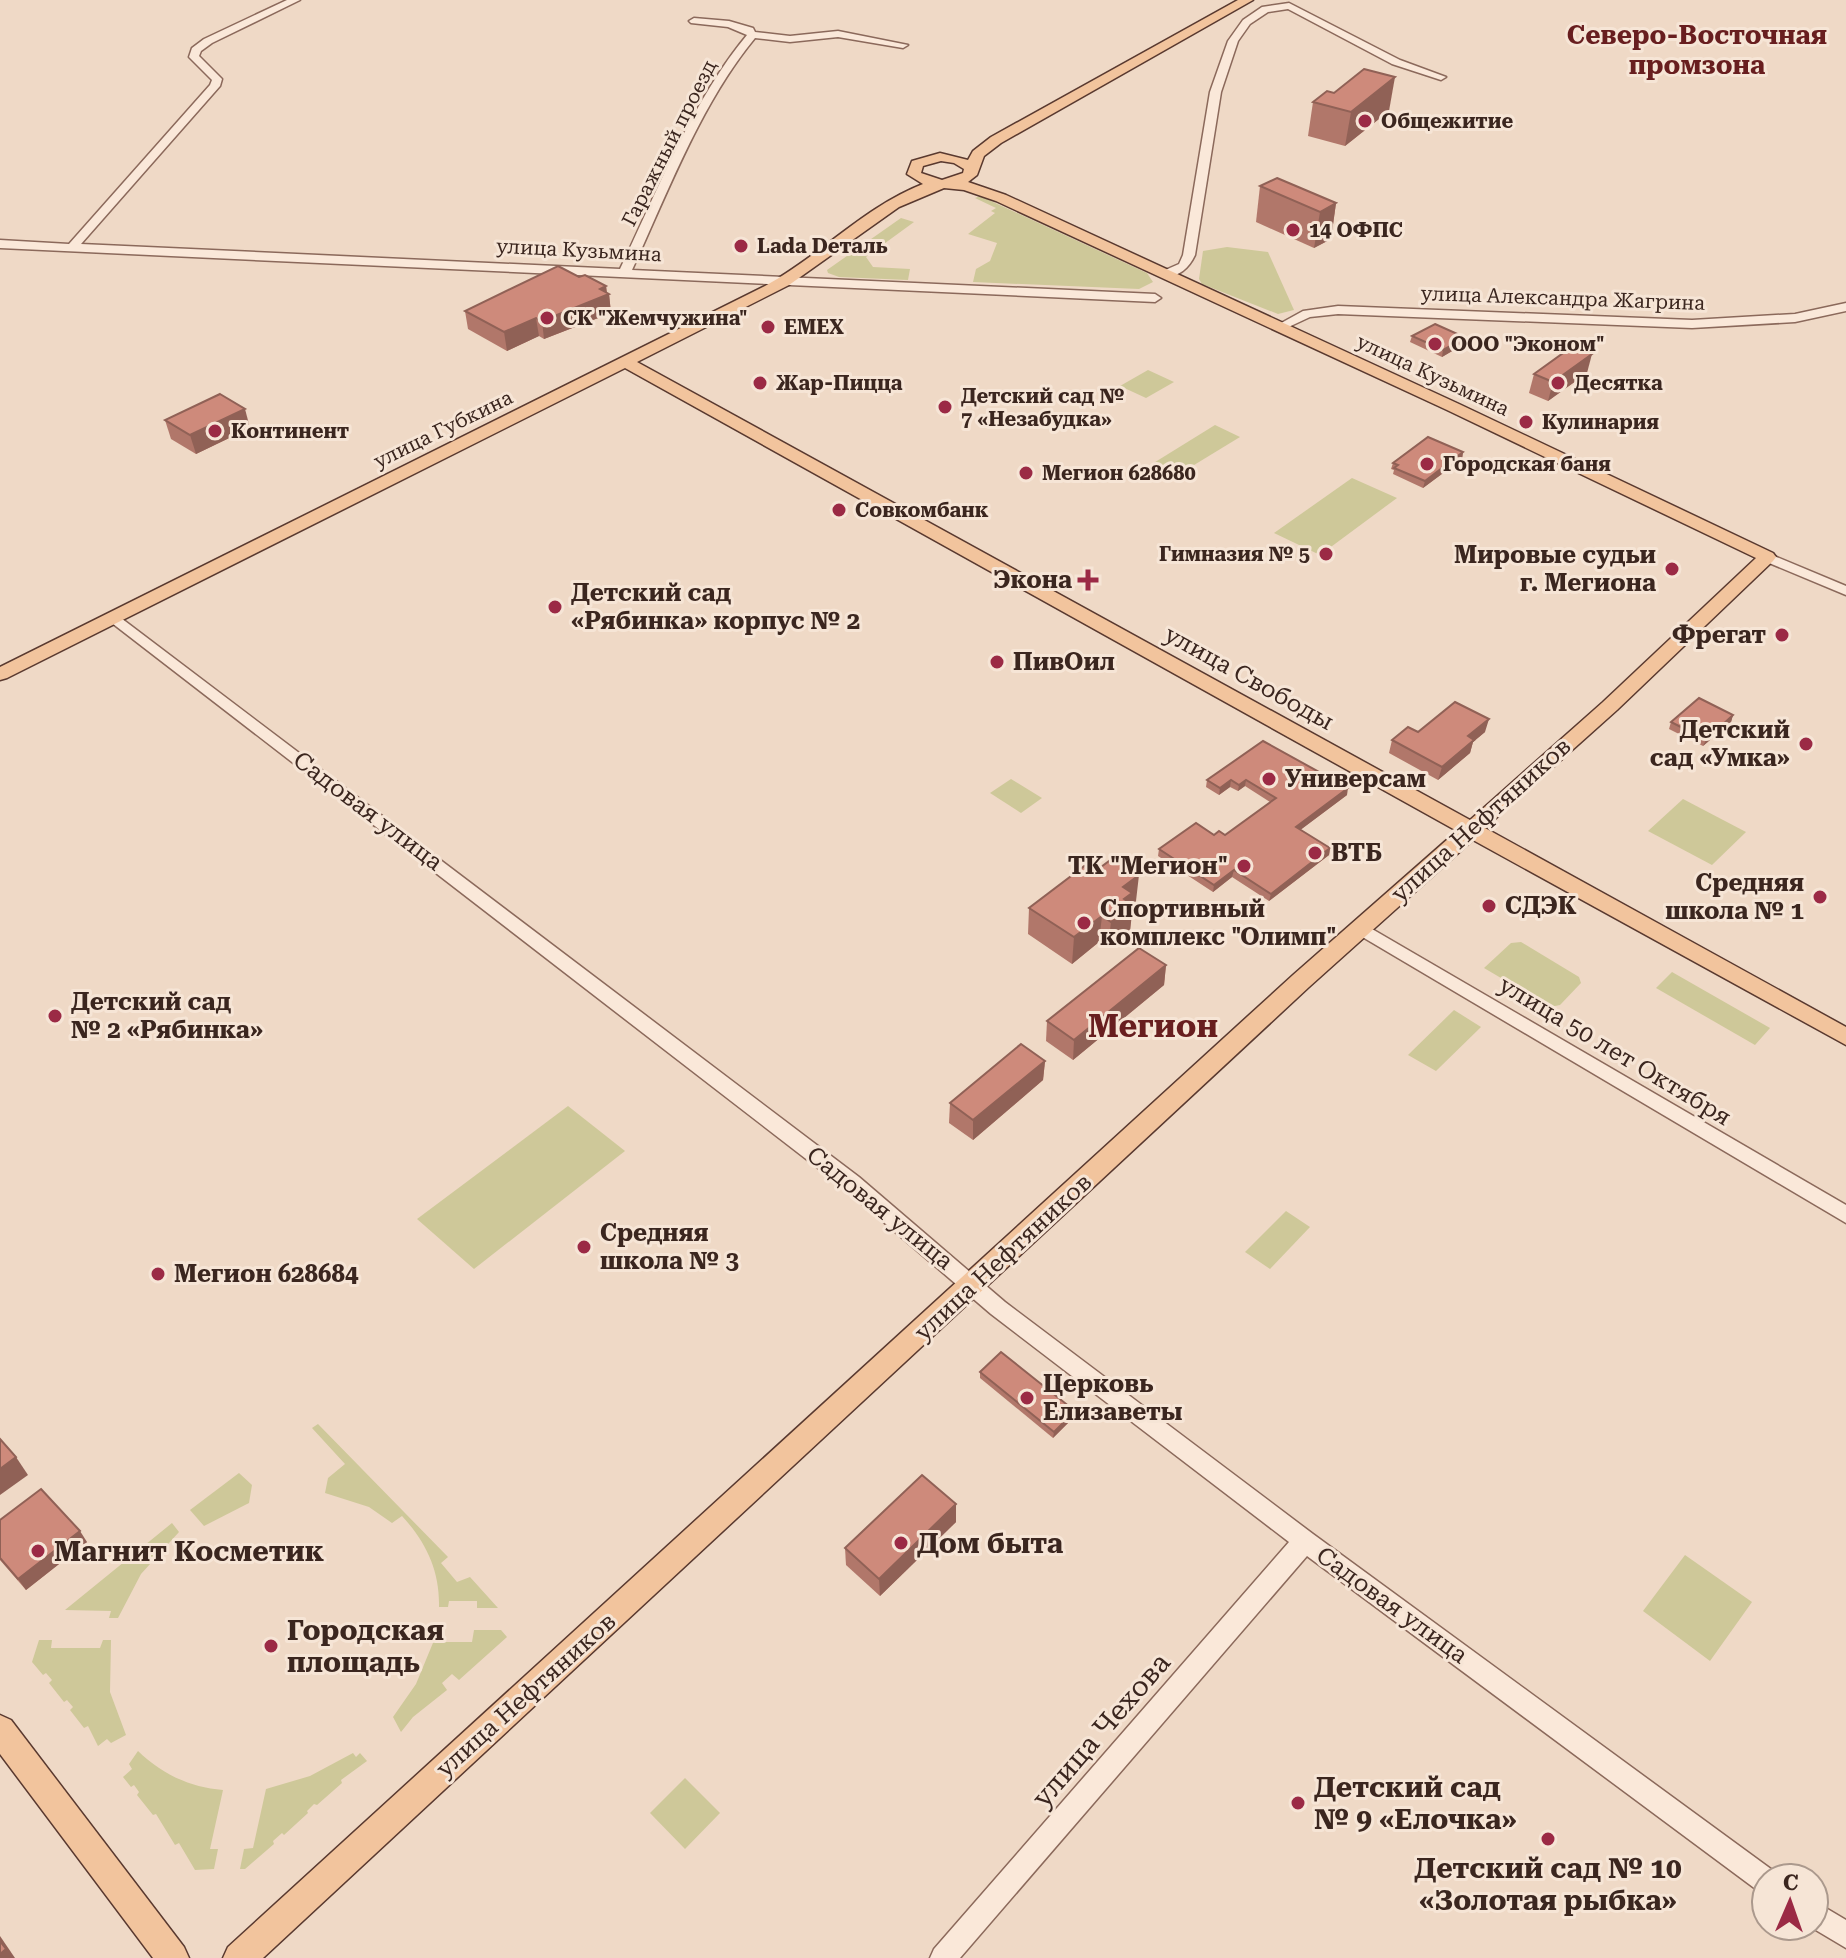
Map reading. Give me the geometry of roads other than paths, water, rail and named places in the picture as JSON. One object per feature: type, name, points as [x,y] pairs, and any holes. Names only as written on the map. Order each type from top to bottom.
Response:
[{"type":"main road","points":[[971,171],[978,154],[996,140],[1247,0]]},
{"type":"main road","points":[[894,205],[909,187],[917,164],[996,140]]},
{"type":"main road","points":[[930,158],[958,159],[978,183],[1001,198]]},
{"type":"main road","name":"улица Губкина","points":[[0,674],[628,363],[788,280],[919,190],[964,180],[971,171]]},
{"type":"main road","points":[[913,172],[922,180],[1001,198]]},
{"type":"main road","name":"улица Кузьмина","points":[[1001,198],[1767,557]]},
{"type":"main road","name":"улица Свободы","points":[[628,363],[1846,1037]]},
{"type":"main road","name":"улица Нефтяников","points":[[239,1958],[1360,928],[1610,706],[1767,557]]},
{"type":"main road","points":[[0,1730],[173,1958]]},
{"type":"street","points":[[72,247],[215,86],[215,74],[194,57],[196,50],[208,41],[295,0]]},
{"type":"street","points":[[1167,274],[1184,266],[1189,255],[1223,58],[1239,29],[1254,12],[1272,5],[1289,6],[1396,62],[1441,77]]},
{"type":"street","points":[[694,21],[735,25],[749,30],[752,35],[790,39],[838,34],[903,45]]},
{"type":"street","name":"Гаражный проезд","points":[[625,272],[673,169],[728,64],[752,35]]},
{"type":"street","name":"улица Кузьмина","points":[[0,244],[1155,298]]},
{"type":"street","name":"улица Александра Жагрина","points":[[1280,327],[1307,314],[1338,310],[1692,324],[1795,318],[1846,307]]},
{"type":"street","name":"улица Кузьмина","points":[[1767,557],[1846,591]]},
{"type":"street","name":"Садовая улица","points":[[113,617],[852,1183],[998,1308],[1305,1541],[1750,1869]]},
{"type":"street","name":"улица 50 лет Октября","points":[[1360,928],[1846,1215]]},
{"type":"street","name":"улица Чехова","points":[[943,1958],[1305,1541]]},
{"type":"place","name":"Общежитие","points":[[1365,121]]},
{"type":"place","name":"14 ОФПС","points":[[1293,230]]},
{"type":"place","name":"Lada Dеталь","points":[[741,246]]},
{"type":"place","name":"СК \"Жемчужина\"","points":[[547,318]]},
{"type":"place","name":"EMEX","points":[[768,327]]},
{"type":"place","name":"ООО \"Эконом\"","points":[[1435,344]]},
{"type":"place","name":"Жар-Пицца","points":[[760,383]]},
{"type":"place","name":"Десятка","points":[[1558,383]]},
{"type":"place","name":"Детский сад № 7 «Незабудка»","points":[[945,407]]},
{"type":"place","name":"Кулинария","points":[[1526,422]]},
{"type":"place","name":"Континент","points":[[215,431]]},
{"type":"place","name":"Городская баня","points":[[1427,464]]},
{"type":"place","name":"Мегион 628680","points":[[1026,473]]},
{"type":"place","name":"Совкомбанк","points":[[839,510]]},
{"type":"place","name":"Гимназия № 5","points":[[1326,554]]},
{"type":"place","name":"Мировые судьи г. Мегиона","points":[[1672,569]]},
{"type":"place","name":"Экона","points":[[1088,580]]},
{"type":"place","name":"Детский сад «Рябинка» корпус № 2","points":[[555,607]]},
{"type":"place","name":"Фрегат","points":[[1782,635]]},
{"type":"place","name":"ПивОил","points":[[997,662]]},
{"type":"place","name":"Детский сад «Умка»","points":[[1806,744]]},
{"type":"place","name":"Универсам","points":[[1269,779]]},
{"type":"place","name":"ВТБ","points":[[1315,853]]},
{"type":"place","name":"ТК \"Мегион\"","points":[[1244,866]]},
{"type":"place","name":"Средняя школа № 1","points":[[1820,897]]},
{"type":"place","name":"СДЭК","points":[[1489,906]]},
{"type":"place","name":"Спортивный комплекс \"Олимп\"","points":[[1084,923]]},
{"type":"place","name":"Детский сад № 2 «Рябинка»","points":[[55,1016]]},
{"type":"place","name":"Средняя школа № 3","points":[[584,1247]]},
{"type":"place","name":"Мегион 628684","points":[[158,1274]]},
{"type":"place","name":"Церковь Елизаветы","points":[[1027,1398]]},
{"type":"place","name":"Дом быта","points":[[901,1543]]},
{"type":"place","name":"Магнит Косметик","points":[[38,1551]]},
{"type":"place","name":"Городская площадь","points":[[271,1646]]},
{"type":"place","name":"Детский сад № 9 «Елочка»","points":[[1298,1803]]},
{"type":"place","name":"Детский сад № 10 «Золотая рыбка»","points":[[1548,1839]]},
{"type":"district","name":"Северо-Восточная промзона","points":[[1697,50]]},
{"type":"district","name":"Мегион","points":[[1153,1026]]}]
